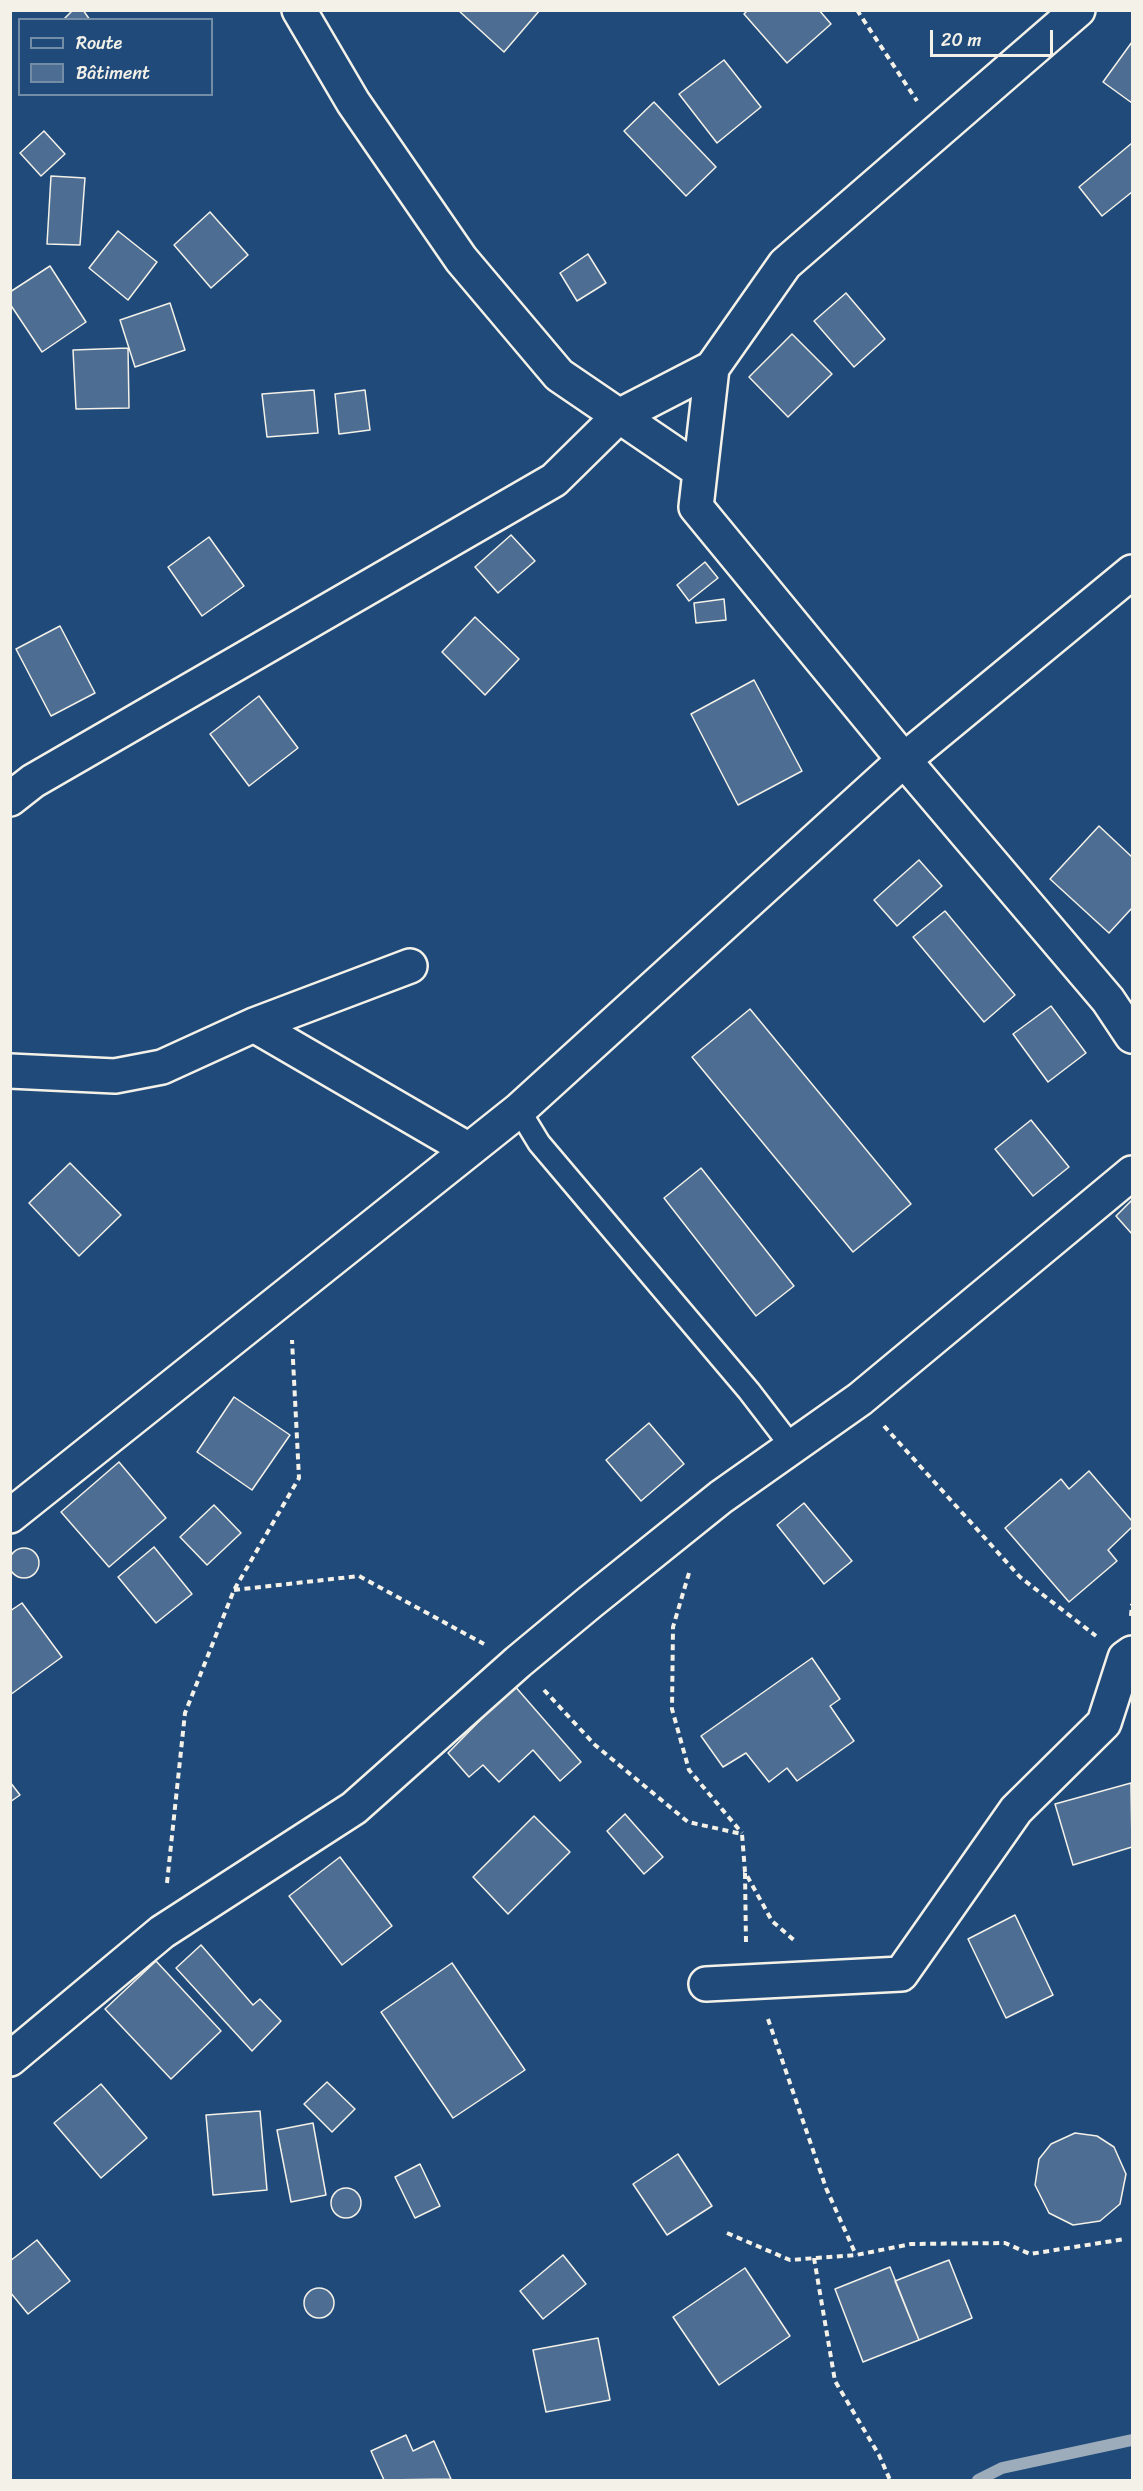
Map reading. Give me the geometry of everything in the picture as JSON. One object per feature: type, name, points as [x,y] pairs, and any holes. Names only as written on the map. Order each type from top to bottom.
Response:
[{"type":"street","points":[[299,10],[353,102],[461,259],[559,375],[700,471]]},
{"type":"street","points":[[10,799],[33,781],[554,480],[619,416],[712,368],[785,264],[1078,10]]},
{"type":"street","points":[[712,368],[696,507],[904,760],[1108,1000],[1132,1036]]},
{"type":"street","points":[[10,1516],[519,1110],[904,760],[1132,572]]},
{"type":"street","points":[[10,1071],[115,1076],[162,1067],[254,1025],[410,966]]},
{"type":"street","points":[[254,1025],[469,1150]]},
{"type":"street","points":[[10,2059],[162,1932],[354,1808],[518,1662],[722,1497],[860,1399],[1132,1173]]},
{"type":"street","points":[[706,1984],[901,1974],[1016,1810],[1104,1723],[1129,1655]]},
{"type":"lane","points":[[519,1110],[539,1143],[749,1391],[792,1447]]},
{"type":"path","points":[[857,10],[937,132]]},
{"type":"path","points":[[162,1932],[185,1713],[234,1590],[299,1478],[289,1294]]},
{"type":"path","points":[[860,1399],[1020,1577],[1129,1655]]},
{"type":"path","points":[[690,1572],[673,1627],[672,1709],[689,1770],[742,1834],[745,1872],[745,1936],[755,1982],[826,2188],[856,2255]]},
{"type":"path","points":[[234,1590],[359,1576],[518,1662],[594,1745],[688,1822],[742,1834]]},
{"type":"path","points":[[745,1872],[772,1921],[796,1941]]},
{"type":"path","points":[[727,2232],[790,2260],[856,2255],[911,2244],[1005,2243],[1030,2254],[1125,2238]]},
{"type":"path","points":[[814,2258],[835,2380],[879,2455],[890,2481]]},
{"type":"building","points":[[73,10],[83,10],[89,18],[65,18]]},
{"type":"building","points":[[458,10],[540,10],[504,52]]},
{"type":"building","points":[[748,10],[819,10],[831,24],[787,63],[744,14]]},
{"type":"building","points":[[1132,42],[1132,103],[1103,82]]},
{"type":"building","points":[[724,60],[761,107],[717,143],[679,94]]},
{"type":"building","points":[[654,102],[716,167],[686,196],[624,131]]},
{"type":"building","points":[[44,131],[65,154],[41,176],[20,153]]},
{"type":"building","points":[[1132,143],[1132,192],[1102,216],[1079,187]]},
{"type":"building","points":[[51,176],[85,178],[80,245],[47,244]]},
{"type":"building","points":[[210,212],[248,255],[211,288],[174,245]]},
{"type":"building","points":[[118,231],[157,262],[128,300],[89,268]]},
{"type":"building","points":[[588,254],[606,283],[577,301],[560,273]]},
{"type":"building","points":[[50,266],[86,322],[42,352],[10,304],[10,292]]},
{"type":"building","points":[[846,293],[885,339],[854,367],[814,321]]},
{"type":"building","points":[[170,303],[185,350],[135,367],[120,320]]},
{"type":"building","points":[[792,334],[832,374],[788,417],[749,377]]},
{"type":"building","points":[[128,348],[129,408],[76,409],[73,350]]},
{"type":"building","points":[[314,390],[318,433],[267,437],[262,394]]},
{"type":"building","points":[[365,390],[370,430],[339,434],[335,394]]},
{"type":"building","points":[[511,535],[535,561],[498,593],[475,567]]},
{"type":"building","points":[[209,537],[244,586],[202,616],[168,567]]},
{"type":"building","points":[[705,562],[718,578],[689,601],[677,585]]},
{"type":"building","points":[[724,599],[726,620],[696,623],[694,603]]},
{"type":"building","points":[[475,617],[519,659],[485,695],[442,652]]},
{"type":"building","points":[[60,626],[95,693],[51,716],[16,649]]},
{"type":"building","points":[[754,680],[802,771],[738,805],[691,714]]},
{"type":"building","points":[[259,696],[298,748],[249,786],[210,734]]},
{"type":"building","points":[[1099,826],[1132,857],[1132,908],[1109,933],[1050,879]]},
{"type":"building","points":[[919,860],[942,886],[897,926],[874,900]]},
{"type":"building","points":[[945,911],[1015,995],[984,1022],[913,937]]},
{"type":"building","points":[[1051,1006],[1086,1053],[1048,1082],[1013,1034]]},
{"type":"building","points":[[750,1009],[911,1204],[853,1252],[692,1057]]},
{"type":"building","points":[[1031,1120],[1069,1167],[1033,1196],[995,1149]]},
{"type":"building","points":[[70,1163],[121,1215],[79,1256],[29,1203]]},
{"type":"building","points":[[701,1168],[794,1286],[756,1316],[664,1198]]},
{"type":"building","points":[[1132,1200],[1132,1234],[1116,1216]]},
{"type":"building","points":[[234,1397],[290,1435],[252,1490],[197,1452]]},
{"type":"building","points":[[649,1423],[684,1464],[641,1501],[606,1460]]},
{"type":"building","points":[[119,1462],[166,1518],[109,1567],[61,1512]]},
{"type":"building","points":[[1089,1471],[1132,1521],[1132,1527],[1108,1550],[1117,1561],[1069,1602],[1005,1528],[1061,1479],[1069,1489]]},
{"type":"building","points":[[804,1503],[852,1561],[824,1584],[777,1525]]},
{"type":"building","points":[[214,1505],[241,1533],[207,1565],[180,1537]]},
{"type":"building","points":[[154,1547],[192,1594],[156,1623],[118,1577]]},
{"type":"building","points":[[24,1548],[35,1552],[39,1563],[35,1574],[24,1578],[13,1574],[9,1563],[13,1552]]},
{"type":"building","points":[[22,1603],[62,1657],[10,1695],[10,1611]]},
{"type":"building","points":[[812,1658],[840,1699],[830,1706],[854,1741],[797,1781],[787,1768],[769,1782],[746,1753],[723,1767],[701,1736]]},
{"type":"building","points":[[513,1684],[581,1762],[560,1781],[533,1750],[499,1782],[483,1765],[469,1777],[448,1753],[494,1706],[491,1703]]},
{"type":"building","points":[[10,1782],[20,1795],[10,1802]]},
{"type":"building","points":[[1131,1783],[1132,1847],[1073,1865],[1055,1804]]},
{"type":"building","points":[[625,1814],[663,1857],[644,1874],[607,1831]]},
{"type":"building","points":[[534,1816],[570,1852],[508,1914],[473,1877]]},
{"type":"building","points":[[340,1857],[392,1926],[342,1965],[289,1896]]},
{"type":"building","points":[[1015,1915],[1053,1995],[1006,2018],[968,1939]]},
{"type":"building","points":[[201,1945],[253,2005],[260,1999],[281,2021],[252,2051],[176,1968]]},
{"type":"building","points":[[156,1961],[221,2031],[171,2079],[105,2009]]},
{"type":"building","points":[[452,1963],[525,2070],[453,2118],[381,2012]]},
{"type":"building","points":[[327,2082],[355,2109],[332,2132],[304,2104]]},
{"type":"building","points":[[101,2084],[147,2138],[101,2178],[54,2123]]},
{"type":"building","points":[[260,2111],[267,2190],[213,2195],[206,2115]]},
{"type":"building","points":[[313,2123],[326,2195],[291,2202],[277,2130]]},
{"type":"building","points":[[1075,2133],[1097,2136],[1114,2147],[1126,2174],[1120,2204],[1100,2221],[1073,2225],[1049,2213],[1035,2185],[1039,2159],[1051,2144]]},
{"type":"building","points":[[678,2154],[712,2206],[667,2235],[633,2184]]},
{"type":"building","points":[[420,2164],[440,2206],[415,2218],[395,2177]]},
{"type":"building","points":[[346,2188],[357,2192],[361,2203],[357,2214],[346,2218],[335,2214],[331,2203],[335,2192]]},
{"type":"building","points":[[37,2240],[70,2281],[28,2314],[10,2292],[10,2261]]},
{"type":"building","points":[[563,2255],[586,2284],[543,2319],[520,2291]]},
{"type":"building","points":[[949,2260],[972,2318],[919,2340],[895,2281]]},
{"type":"building","points":[[890,2267],[919,2340],[863,2362],[835,2289]]},
{"type":"building","points":[[745,2268],[790,2336],[719,2385],[673,2317]]},
{"type":"building","points":[[319,2288],[330,2292],[334,2303],[330,2314],[319,2318],[308,2314],[304,2303],[308,2292]]},
{"type":"building","points":[[598,2338],[610,2400],[546,2412],[533,2350]]},
{"type":"building","points":[[406,2435],[413,2451],[434,2441],[451,2479],[384,2480],[371,2451]]},
{"type":"waterway","points":[[978,2480],[1002,2468],[1132,2440]]}]
